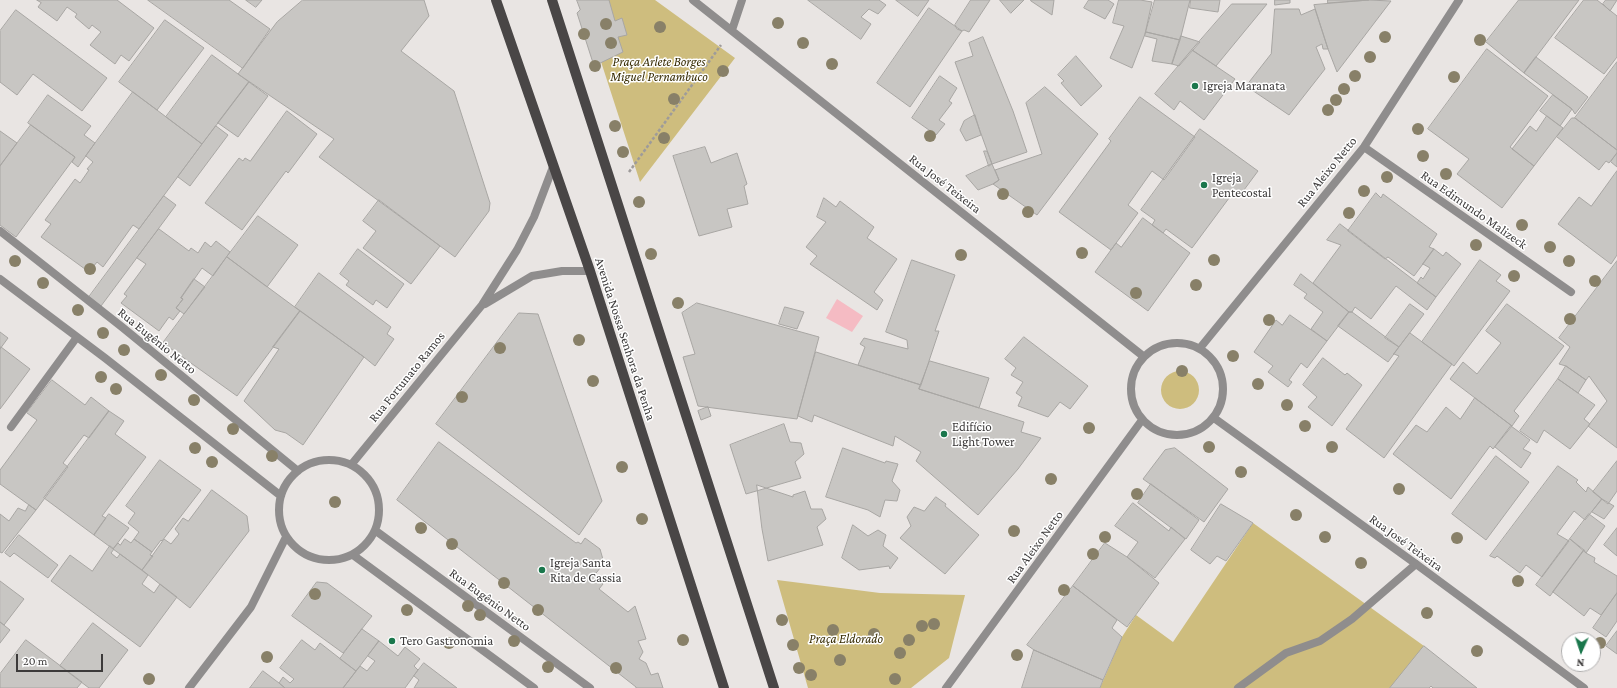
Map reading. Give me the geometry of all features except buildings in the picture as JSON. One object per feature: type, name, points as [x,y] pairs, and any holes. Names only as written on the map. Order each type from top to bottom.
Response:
[{"type":"main road","name":"Avenida Nossa Senhora da Penha","points":[[496,0],[553,168],[590,271],[724,688]]},
{"type":"main road","points":[[552,0],[774,688]]},
{"type":"street","points":[[698,1],[732,30],[742,0]]},
{"type":"street","name":"Rua Aleixo Netto","points":[[1200,348],[1364,147],[1459,0]]},
{"type":"street","name":"Rua José Teixeira","points":[[732,30],[1144,356]]},
{"type":"street","name":"Rua Edimundo Malizeck","points":[[1364,147],[1571,292]]},
{"type":"street","name":"Rua Fortunato Ramos","points":[[351,465],[482,305],[517,250],[534,217],[553,168]]},
{"type":"street","name":"Rua Eugênio Netto","points":[[0,231],[122,327],[298,471]]},
{"type":"street","name":"Rua Fortunato Ramos","points":[[482,305],[532,276],[562,271],[590,271]]},
{"type":"street","points":[[0,279],[281,496]]},
{"type":"street","points":[[11,427],[77,337]]},
{"type":"street","points":[[1170,343],[1185,343],[1200,348],[1215,361],[1223,379],[1223,400],[1214,418],[1192,434],[1165,434],[1142,420],[1133,406],[1130,388],[1134,371],[1144,356],[1155,347],[1170,343]]},
{"type":"street","name":"Rua José Teixeira","points":[[1214,418],[1584,688]]},
{"type":"street","name":"Rua Aleixo Netto","points":[[946,688],[1142,420]]},
{"type":"street","points":[[323,461],[338,461],[351,465],[366,476],[376,493],[380,512],[376,531],[366,545],[353,555],[328,561],[304,555],[286,537],[280,524],[278,510],[281,496],[287,482],[298,471],[310,464],[323,461]]},
{"type":"street","name":"Rua Eugênio Netto","points":[[376,531],[590,688]]},
{"type":"street","points":[[189,688],[251,607],[286,537]]},
{"type":"street","points":[[353,555],[534,688]]},
{"type":"street","points":[[1238,688],[1286,653],[1320,641],[1352,619],[1416,564]]},
{"type":"path","points":[[614,194],[732,30]]},
{"type":"green space","name":"Praça Arlete Borges Miguel Pernambuco","points":[[581,0],[655,0],[735,58],[640,182]]},
{"type":"green space","points":[[1176,371],[1184,371],[1194,376],[1198,383],[1198,397],[1194,404],[1184,409],[1176,409],[1166,404],[1164,401],[1161,394],[1161,386],[1166,376],[1169,374]]},
{"type":"green space","points":[[1253,523],[1424,646],[1390,688],[1100,688],[1122,637],[1136,615],[1173,642]]},
{"type":"green space","name":"Praça Eldorado","points":[[777,580],[880,593],[965,595],[949,658],[911,688],[808,688]]},
{"type":"shaded area","points":[[837,299],[863,316],[852,332],[826,318]]},
{"type":"place","name":"Igreja Maranata","points":[[1195,86]]},
{"type":"place","name":"Igreja Pentecostal","points":[[1204,185]]},
{"type":"place","name":"Edifício Light Tower","points":[[944,434]]},
{"type":"place","name":"Igreja Santa Rita de Cassia","points":[[542,570]]},
{"type":"place","name":"Tero Gastronomia","points":[[392,641]]}]
